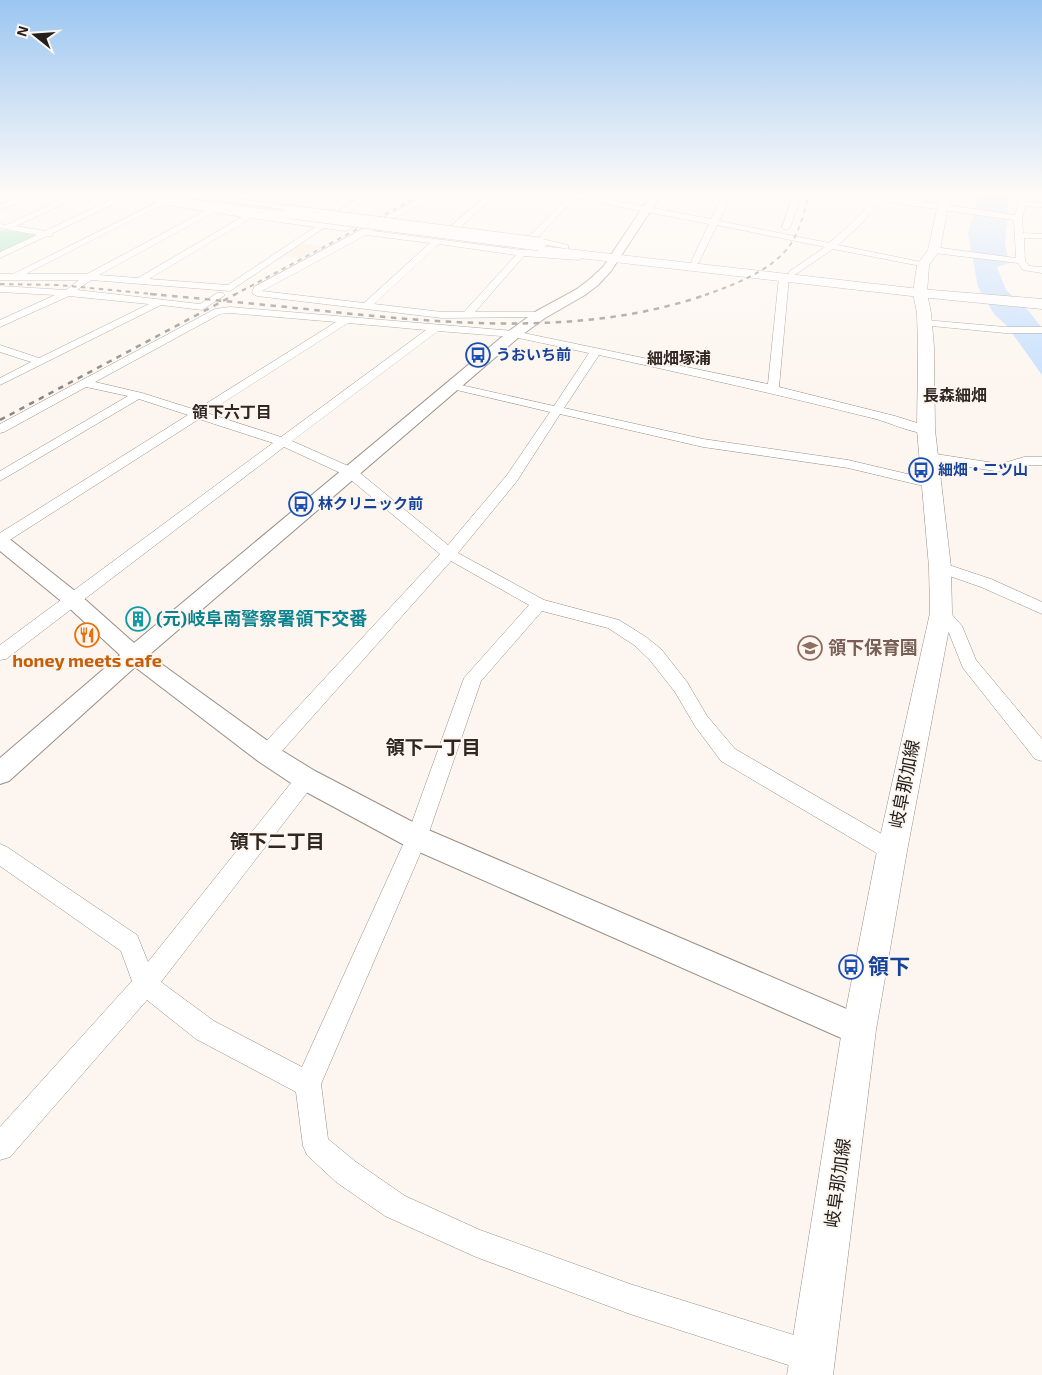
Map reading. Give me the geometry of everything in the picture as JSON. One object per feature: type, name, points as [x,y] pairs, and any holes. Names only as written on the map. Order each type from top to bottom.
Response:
[{"type":"highway","points":[[641,259],[789,275],[925,273],[975,294],[1040,299]]},
{"type":"highway","points":[[656,259],[696,262],[789,275]]},
{"type":"main road","name":"岐阜那加線","points":[[812,1366],[859,1030],[892,851],[941,613],[940,567],[926,430],[925,273],[928,259]]},
{"type":"street","points":[[16,276],[49,259]]},
{"type":"street","points":[[0,324],[69,292],[89,277],[122,259]]},
{"type":"street","points":[[141,280],[176,259]]},
{"type":"street","points":[[0,289],[69,292],[202,307],[273,259]]},
{"type":"street","points":[[314,259],[257,289],[257,293],[401,311],[466,316],[540,314]]},
{"type":"street","points":[[366,306],[418,259]]},
{"type":"street","points":[[466,316],[519,259]]},
{"type":"street","points":[[0,773],[134,655],[514,334],[540,314],[588,287],[607,268],[610,259]]},
{"type":"street","points":[[773,389],[789,275],[812,259]]},
{"type":"street","points":[[877,259],[925,273],[955,259]]},
{"type":"street","points":[[1007,259],[1021,261],[1026,268],[1042,270]]},
{"type":"street","points":[[0,277],[89,277],[230,288]]},
{"type":"street","points":[[0,382],[160,302]]},
{"type":"street","points":[[0,429],[218,311],[230,310],[514,334],[773,389],[891,419],[926,430]]},
{"type":"street","points":[[344,321],[0,540],[73,600],[134,655],[267,754],[306,779],[417,838],[859,1030]]},
{"type":"street","points":[[925,323],[1005,330],[1042,330]]},
{"type":"street","points":[[0,654],[435,328]]},
{"type":"street","points":[[0,348],[40,362]]},
{"type":"street","points":[[267,754],[449,554],[512,478],[596,351]]},
{"type":"street","points":[[84,382],[138,395],[283,442],[350,472],[449,554],[539,604],[613,624],[640,640],[655,654],[681,687],[701,721],[728,755],[892,851]]},
{"type":"street","points":[[452,386],[703,443],[848,464],[932,484]]},
{"type":"street","points":[[0,477],[138,395]]},
{"type":"street","points":[[929,457],[1002,468],[1024,461],[1042,461]]},
{"type":"street","points":[[940,567],[986,583],[1042,608]]},
{"type":"street","points":[[539,604],[472,678],[417,838],[308,1084],[316,1146],[346,1172],[395,1206],[476,1243],[812,1366]]},
{"type":"street","points":[[941,613],[956,630],[969,664],[1042,753]]},
{"type":"street","points":[[0,1147],[145,984],[306,779]]},
{"type":"street","points":[[0,854],[130,943],[145,984],[205,1030],[308,1084]]},
{"type":"water","points":[[973,259],[1008,259],[1009,263],[997,267],[1006,290],[1028,310],[1042,328],[1042,375],[1007,326],[994,314],[978,287]]},
{"type":"railway","points":[[234,295],[301,259]]},
{"type":"railway","points":[[707,294],[728,287],[763,270],[776,259]]},
{"type":"railway","points":[[0,284],[59,285],[163,295]]},
{"type":"railway","points":[[150,294],[223,301]]},
{"type":"railway","points":[[223,301],[236,294]]},
{"type":"railway","points":[[223,301],[435,321],[527,323],[619,316],[664,307],[707,294]]},
{"type":"railway","points":[[0,420],[223,301]]},
{"type":"place","name":"うおいち前","points":[[478,355]]},
{"type":"place","name":"細畑・二ツ山","points":[[921,470]]},
{"type":"place","name":"林クリニック前","points":[[301,504]]},
{"type":"place","name":"(元)岐阜南警察署領下交番","points":[[138,619]]},
{"type":"place","name":"honey meets cafe","points":[[87,635]]},
{"type":"place","name":"領下保育園","points":[[810,648]]},
{"type":"place","name":"領下","points":[[851,967]]},
{"type":"district","name":"細畑塚浦","points":[[679,358]]},
{"type":"district","name":"長森細畑","points":[[955,395]]},
{"type":"district","name":"領下六丁目","points":[[232,412]]},
{"type":"district","name":"領下一丁目","points":[[433,747]]},
{"type":"district","name":"領下二丁目","points":[[277,841]]}]
